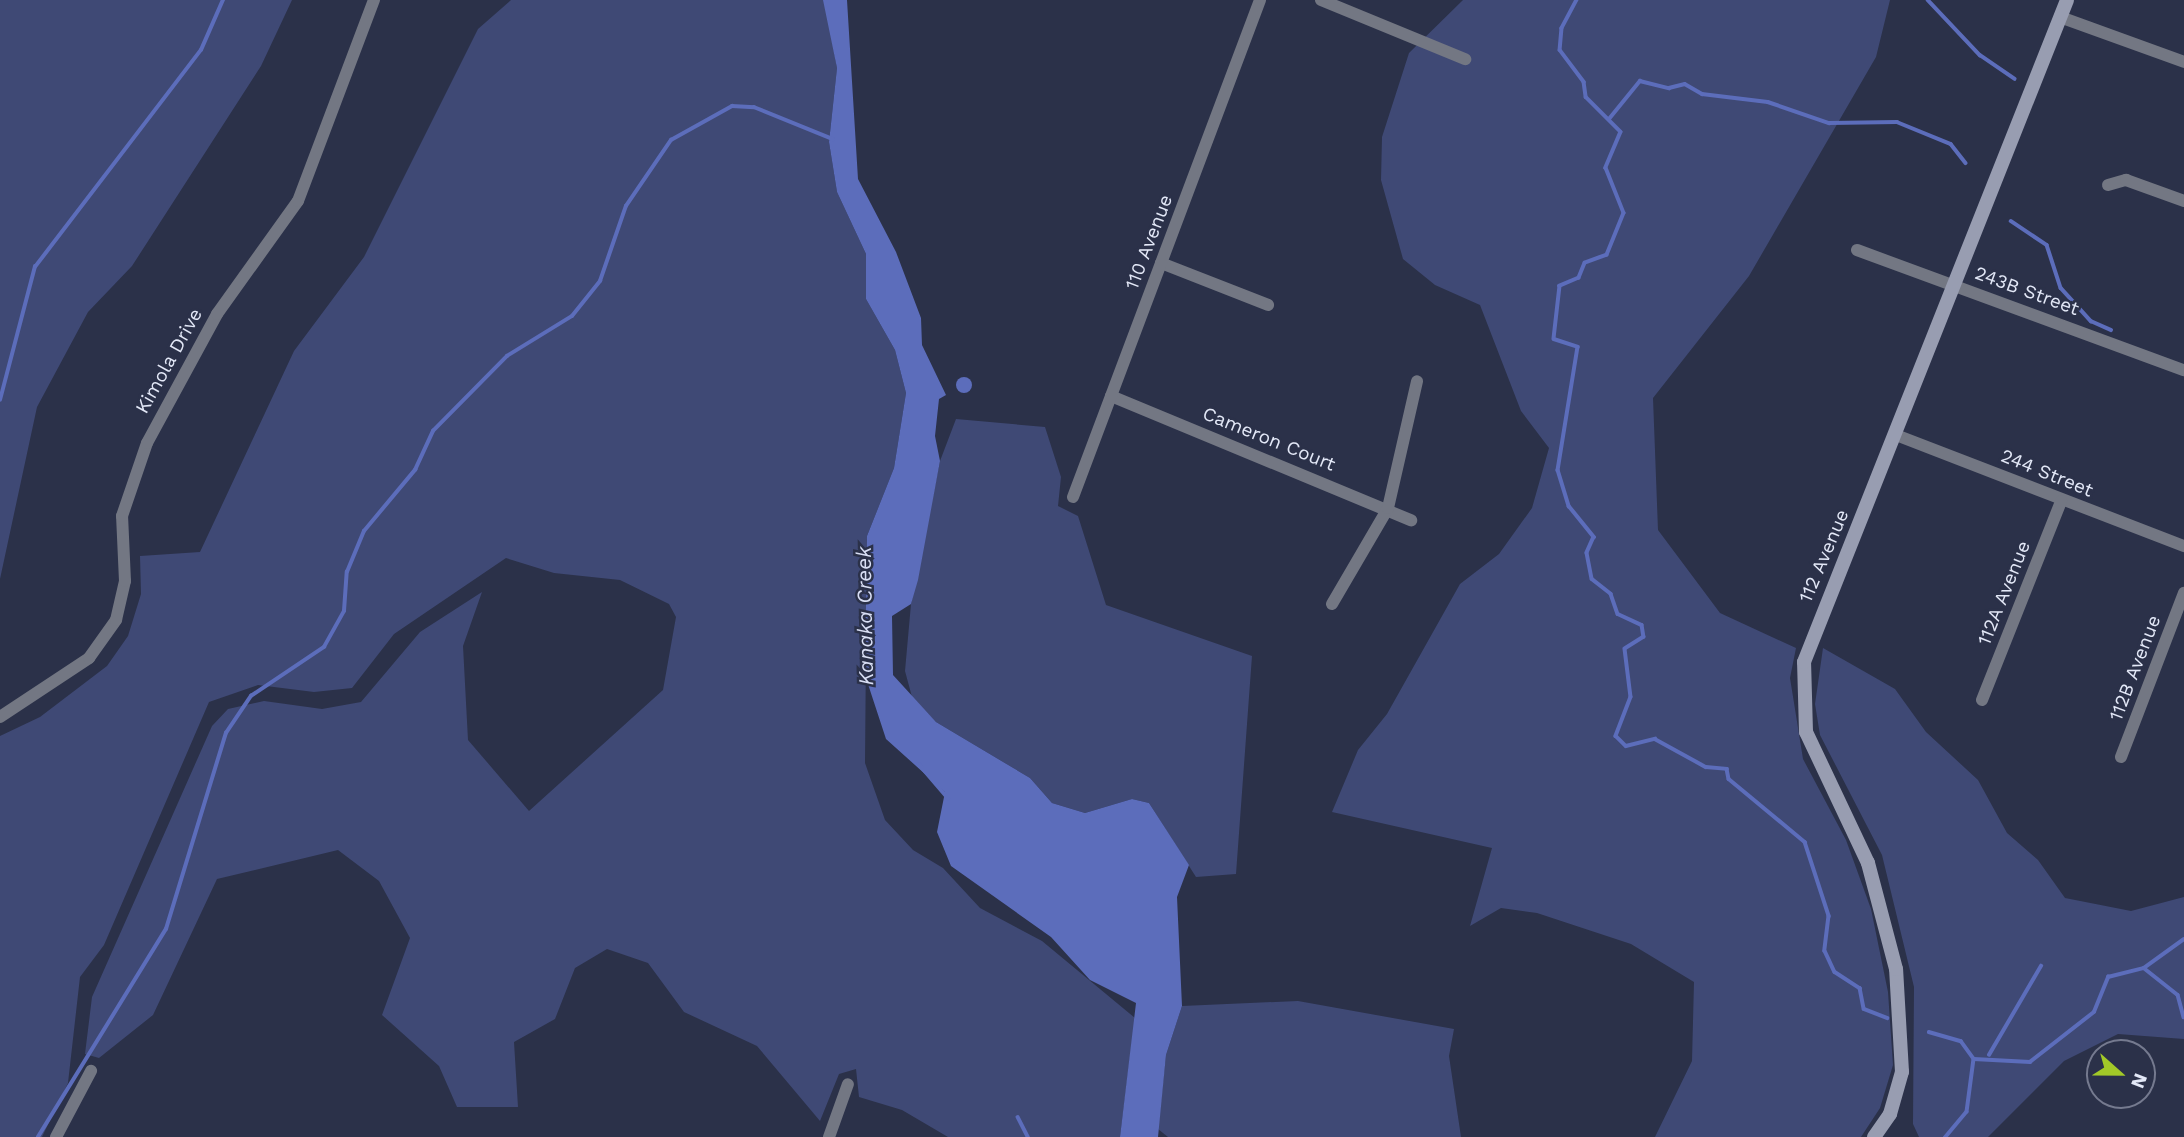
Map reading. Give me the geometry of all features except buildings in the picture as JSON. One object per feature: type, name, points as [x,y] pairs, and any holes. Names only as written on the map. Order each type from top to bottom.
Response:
[{"type":"main road","name":"112 Avenue","points":[[1874,1137],[1890,1114],[1902,1072],[1896,969],[1868,863],[1812,750],[1801,696],[1815,625],[1896,435],[1953,284],[2067,0]]},
{"type":"street","name":"Kimola Drive","points":[[0,717],[89,658],[116,621],[125,581],[122,516],[147,443],[217,314],[298,201],[374,0]]},
{"type":"street","name":"110 Avenue","points":[[1073,497],[1260,0]]},
{"type":"street","points":[[1321,0],[1465,59]]},
{"type":"street","points":[[2060,17],[2184,62]]},
{"type":"street","points":[[2108,185],[2126,180],[2184,201]]},
{"type":"street","name":"243B Street","points":[[1857,250],[2184,370]]},
{"type":"street","points":[[1161,263],[1268,305]]},
{"type":"street","points":[[1332,604],[1388,508],[1417,381]]},
{"type":"street","name":"Cameron Court","points":[[1111,396],[1388,508],[1411,520]]},
{"type":"street","name":"244 Street","points":[[1896,435],[2062,501],[2184,545]]},
{"type":"street","name":"112A Avenue","points":[[1982,700],[2062,501]]},
{"type":"street","name":"112B Avenue","points":[[2121,757],[2184,593]]},
{"type":"street","points":[[56,1137],[92,1071]]},
{"type":"street","points":[[829,1137],[848,1084]]},
{"type":"shaded area","points":[[0,0],[292,0],[261,66],[132,266],[88,312],[37,407],[0,579]]},
{"type":"shaded area","points":[[511,0],[825,0],[837,68],[829,142],[837,192],[866,254],[866,299],[895,350],[906,393],[894,468],[867,536],[865,763],[885,820],[913,850],[943,868],[980,908],[1042,941],[1135,1018],[1120,1137],[948,1137],[902,1110],[859,1097],[856,1069],[839,1074],[820,1121],[757,1046],[684,1012],[648,963],[607,949],[575,968],[555,1019],[514,1042],[518,1107],[457,1107],[439,1066],[382,1015],[410,938],[379,881],[338,850],[217,879],[153,1015],[99,1058],[85,1054],[92,997],[212,726],[228,709],[264,701],[322,709],[361,702],[420,632],[482,592],[463,646],[468,740],[529,811],[663,690],[676,617],[669,604],[620,580],[554,573],[506,558],[394,634],[352,688],[314,692],[258,685],[209,702],[104,945],[80,977],[68,1083],[42,1137],[0,1137],[0,736],[40,717],[107,666],[128,636],[141,594],[140,556],[200,552],[294,351],[364,257],[478,29]]},
{"type":"shaded area","points":[[823,0],[847,0],[858,179],[896,252],[921,318],[922,345],[946,395],[939,399],[935,436],[940,461],[918,580],[911,604],[892,616],[893,675],[936,722],[1030,778],[1052,803],[1085,813],[1132,799],[1149,803],[1189,865],[1177,897],[1182,1006],[1166,1055],[1158,1137],[1120,1137],[1136,1003],[1090,980],[1051,937],[951,866],[937,832],[945,792],[886,739],[865,675],[867,536],[894,468],[906,393],[895,350],[866,299],[866,254],[837,192],[829,142],[837,68]]},
{"type":"shaded area","points":[[1463,0],[1890,0],[1876,57],[1749,276],[1653,398],[1658,530],[1720,613],[1796,648],[1790,678],[1803,759],[1846,840],[1871,909],[1888,992],[1893,1065],[1880,1108],[1861,1137],[1655,1137],[1692,1061],[1694,982],[1631,944],[1537,913],[1501,908],[1470,926],[1492,848],[1332,812],[1358,750],[1387,714],[1460,584],[1499,554],[1532,508],[1549,448],[1521,411],[1480,305],[1435,285],[1403,259],[1381,180],[1382,137],[1409,53]]},
{"type":"shaded area","points":[[964,377],[970,379],[970,391],[964,393],[958,391],[956,385],[958,379]]},
{"type":"shaded area","points":[[956,419],[1045,427],[1061,477],[1058,506],[1078,516],[1106,605],[1252,656],[1236,874],[1196,877],[1149,803],[1132,799],[1085,813],[1052,803],[1030,778],[936,722],[912,697],[905,671],[911,604],[940,461]]},
{"type":"shaded area","points":[[1823,648],[1895,689],[1926,732],[1978,780],[2007,833],[2038,860],[2065,898],[2131,911],[2184,897],[2184,1039],[2118,1034],[2108,1039],[2086,1039],[2086,1050],[2064,1061],[1988,1137],[1919,1137],[1913,1124],[1914,987],[1882,855],[1820,735],[1815,704]]},
{"type":"shaded area","points":[[1298,1001],[1454,1029],[1449,1056],[1461,1137],[1168,1137],[1158,1129],[1166,1055],[1182,1006]]},
{"type":"waterway","points":[[0,400],[35,267],[201,50],[223,0]]},
{"type":"waterway","points":[[1577,0],[1562,28],[1560,50],[1584,82],[1586,97],[1621,132],[1606,168],[1624,213],[1607,255],[1585,263],[1579,278],[1560,286],[1554,339],[1578,347],[1558,470],[1569,506],[1594,537],[1587,553],[1592,579],[1611,594],[1618,614],[1642,625],[1644,637],[1625,649],[1631,697],[1616,736],[1626,746],[1655,739],[1706,767],[1727,769],[1729,779],[1805,842],[1829,916],[1825,951],[1835,972],[1860,988],[1864,1009],[1887,1018]]},
{"type":"waterway","points":[[1928,0],[1980,55],[2015,79]]},
{"type":"waterway","points":[[1609,119],[1640,81],[1669,88],[1685,84],[1702,94],[1768,102],[1829,123],[1897,122],[1951,144],[1966,163]]},
{"type":"waterway","points":[[38,1137],[166,929],[226,733],[251,696],[324,647],[344,611],[347,572],[364,531],[415,470],[433,431],[507,356],[572,316],[600,281],[626,206],[671,140],[732,106],[754,107],[833,139]]},
{"type":"waterway","points":[[2011,221],[2047,245],[2061,288],[2091,321],[2111,330]]},
{"type":"waterway","name":"Kanaka Creek","points":[[919,764],[948,798]]},
{"type":"waterway","points":[[1974,1059],[2030,1062],[2094,1012],[2108,977],[2144,968],[2184,939]]},
{"type":"waterway","points":[[1989,1055],[2041,966]]},
{"type":"waterway","points":[[2144,968],[2178,995],[2184,1017]]},
{"type":"waterway","points":[[1929,1032],[1961,1041],[1974,1059],[1967,1112],[1946,1137]]},
{"type":"waterway","points":[[1018,1117],[1028,1137]]}]
